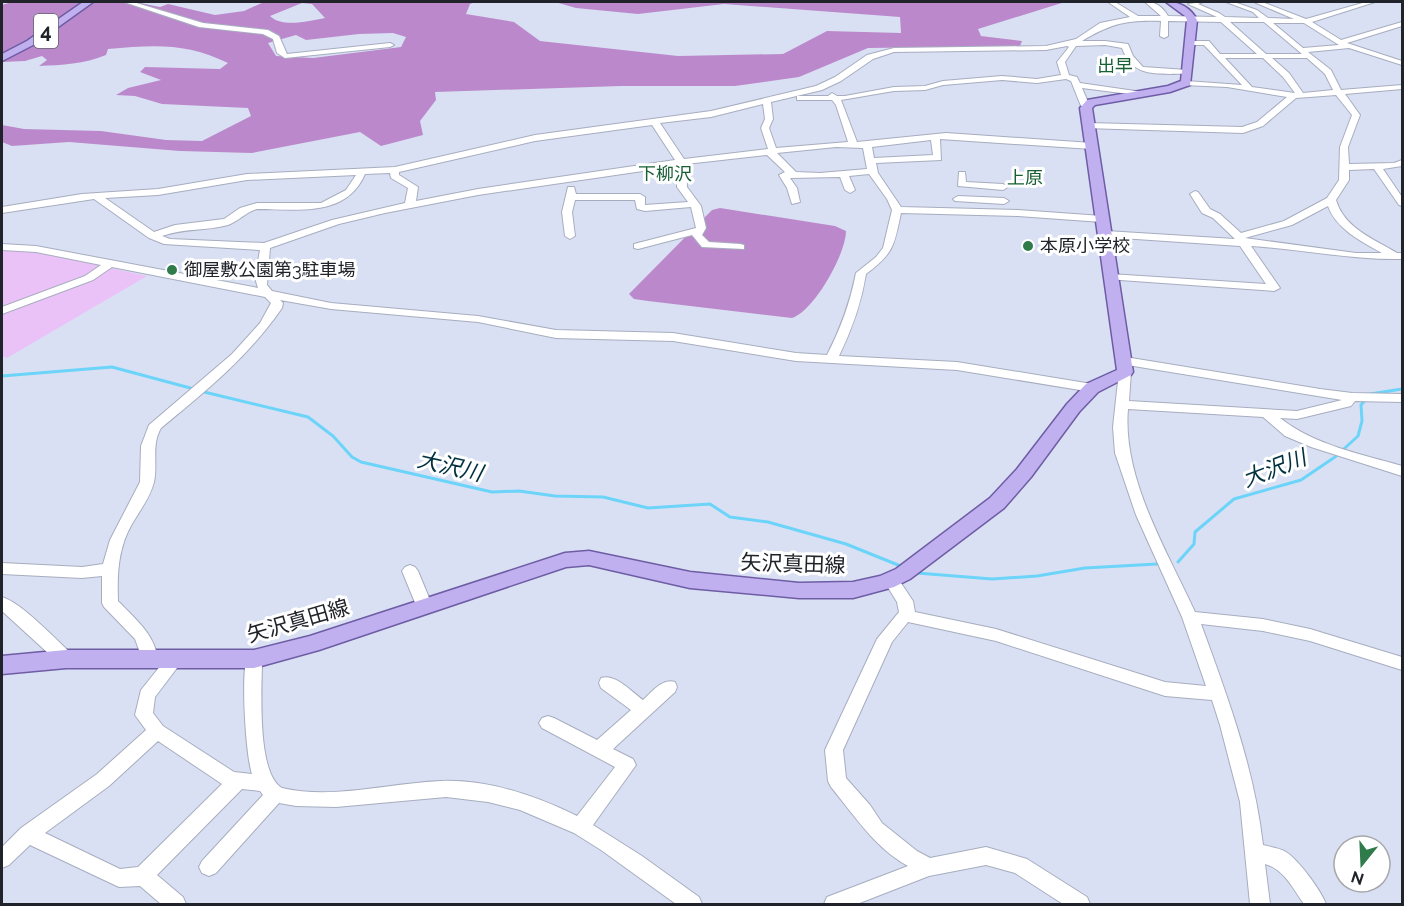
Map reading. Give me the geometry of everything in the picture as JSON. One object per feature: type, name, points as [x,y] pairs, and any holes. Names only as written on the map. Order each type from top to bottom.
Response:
[{"type":"main road","name":"4","points":[[2,58],[30,43],[88,2]]},
{"type":"main road","points":[[1125,367],[1088,126],[1088,105],[1101,100],[1170,89],[1186,77],[1192,20],[1189,14],[1169,9]]},
{"type":"main road","name":"矢沢真田線","points":[[2,665],[66,659],[254,659],[311,644],[565,560],[589,558],[692,580],[817,592],[846,591],[892,581],[935,552],[997,503],[1024,473],[1073,408],[1092,388],[1125,367]]},
{"type":"street","points":[[128,2],[202,25],[266,32],[276,39],[281,53],[285,56],[390,45]]},
{"type":"street","points":[[1112,2],[1136,18]]},
{"type":"street","points":[[1148,2],[1164,12],[1169,9]]},
{"type":"street","points":[[1200,2],[1191,4],[1210,10],[1225,21],[1286,75],[1297,96]]},
{"type":"street","points":[[1229,2],[1249,7],[1328,72],[1334,80],[1335,87],[1354,109],[1356,116],[1344,147],[1344,180],[1331,200],[1288,223],[1241,239]]},
{"type":"street","points":[[1257,2],[1306,21],[1350,46],[1402,63]]},
{"type":"street","points":[[1192,20],[1306,21],[1372,2]]},
{"type":"street","points":[[1070,44],[1084,38],[1102,25],[1169,9]]},
{"type":"street","points":[[1164,36],[1169,9]]},
{"type":"street","points":[[1341,42],[1402,24]]},
{"type":"street","points":[[2,210],[61,199],[158,192],[247,177],[395,170],[535,138],[711,114],[827,86],[870,57],[894,50],[1030,49],[1105,43],[1125,46],[1129,57],[1141,69],[1297,96],[1402,87]]},
{"type":"street","points":[[1191,43],[1206,43],[1250,89]]},
{"type":"street","points":[[1066,77],[1061,62],[1073,47],[1070,44]]},
{"type":"street","points":[[1220,56],[1304,53],[1350,46]]},
{"type":"street","points":[[787,97],[834,99],[962,81],[1002,78],[1037,81],[1066,77],[1074,80],[1084,104],[1088,105]]},
{"type":"street","points":[[1077,85],[1142,94]]},
{"type":"street","points":[[827,86],[834,99],[840,104],[853,144]]},
{"type":"street","points":[[1088,126],[1243,130],[1260,124],[1297,96]]},
{"type":"street","points":[[767,102],[769,118],[765,128],[771,151],[793,175]]},
{"type":"street","points":[[655,122],[681,162],[682,187],[695,204],[699,230],[697,236],[706,245],[740,247]]},
{"type":"street","points":[[869,161],[939,158],[935,136]]},
{"type":"street","points":[[100,195],[99,199],[102,202],[153,236],[168,242],[201,246],[265,246],[336,222],[410,204],[681,162],[771,151],[853,144],[867,145],[935,136],[1092,147]]},
{"type":"street","points":[[831,359],[848,326],[857,297],[861,273],[880,259],[891,242],[897,210],[873,171],[867,145]]},
{"type":"street","points":[[1343,167],[1395,166],[1402,163]]},
{"type":"street","points":[[1377,167],[1398,190],[1402,203]]},
{"type":"street","points":[[395,170],[394,176],[412,187],[410,204]]},
{"type":"street","points":[[795,202],[792,188],[784,175],[873,171]]},
{"type":"street","points":[[153,236],[175,228],[227,222],[243,210],[257,206],[323,206],[349,192],[357,184],[361,172]]},
{"type":"street","points":[[843,174],[850,190]]},
{"type":"street","points":[[962,174],[961,184],[1002,184],[1005,213]]},
{"type":"street","points":[[570,237],[567,212],[572,179]]},
{"type":"street","points":[[1110,277],[1274,288],[1241,239],[1232,232],[1218,214],[1206,211],[1195,194]]},
{"type":"street","points":[[571,197],[640,196],[640,207],[645,208],[695,204]]},
{"type":"street","points":[[958,199],[1004,201]]},
{"type":"street","points":[[1331,200],[1333,210],[1349,228],[1400,258]]},
{"type":"street","points":[[897,210],[1005,213],[1104,227],[1241,239],[1306,247],[1340,254],[1400,258]]},
{"type":"street","points":[[638,246],[699,230]]},
{"type":"street","points":[[150,659],[150,646],[110,603],[109,570],[121,530],[142,496],[146,484],[147,442],[151,432],[156,425],[223,371],[239,355],[276,308],[277,303],[273,296],[261,285],[260,278],[266,258],[265,246]]},
{"type":"street","points":[[2,247],[36,249],[108,265],[331,306],[478,320],[556,334],[673,337],[796,357],[957,366],[1061,381],[1092,388]]},
{"type":"street","points":[[2,311],[89,278],[108,265]]},
{"type":"street","points":[[1260,904],[1256,852],[1243,773],[1190,617],[1149,530],[1122,453],[1120,427],[1125,367],[1352,397],[1402,398]]},
{"type":"street","points":[[1123,405],[1297,415],[1346,403],[1352,397]]},
{"type":"street","points":[[1268,415],[1290,433],[1316,444],[1402,471]]},
{"type":"street","points":[[2,568],[92,573],[109,570]]},
{"type":"street","points":[[410,571],[424,605]]},
{"type":"street","points":[[892,581],[909,603],[907,616],[897,623],[885,639],[834,750],[837,781],[863,810],[874,829],[910,857],[929,867]]},
{"type":"street","points":[[2,603],[66,659]]},
{"type":"street","points":[[907,616],[996,635],[1165,689],[1218,694]]},
{"type":"street","points":[[1190,617],[1263,625],[1310,635],[1402,663]]},
{"type":"street","points":[[254,659],[255,730],[269,788]]},
{"type":"street","points":[[175,660],[147,695],[144,715],[157,731],[231,780],[269,788],[298,798],[341,800],[450,789],[506,796],[562,816],[595,833],[692,904]]},
{"type":"street","points":[[607,683],[644,710]]},
{"type":"street","points":[[599,750],[669,687]]},
{"type":"street","points":[[548,723],[627,765],[581,826]]},
{"type":"street","points":[[2,859],[28,834],[103,780],[157,731]]},
{"type":"street","points":[[28,834],[119,878],[142,876],[238,781]]},
{"type":"street","points":[[209,867],[269,788]]},
{"type":"street","points":[[1256,852],[1280,859],[1293,872],[1316,904]]},
{"type":"street","points":[[834,904],[929,867],[986,856],[1020,865],[1080,904]]},
{"type":"street","points":[[142,876],[176,904]]},
{"type":"shaded area","points":[[12,2],[135,2],[160,7],[168,4],[215,15],[244,11],[264,2],[475,2],[470,4],[466,14],[514,22],[540,41],[678,56],[783,54],[827,31],[901,33],[900,17],[724,4],[638,14],[576,8],[555,2],[1065,2],[978,29],[981,36],[1022,41],[1020,46],[868,48],[799,77],[735,86],[621,86],[435,92],[436,100],[420,121],[423,135],[381,146],[360,132],[252,153],[180,151],[69,142],[12,146],[2,142],[2,125],[24,129],[101,131],[166,140],[202,141],[251,116],[248,108],[162,104],[135,96],[116,95],[128,88],[161,80],[140,72],[145,67],[220,69],[228,63],[198,51],[155,46],[108,49],[106,55],[98,58],[65,64],[39,66],[47,60],[42,56],[25,61],[2,62],[2,5]],"holes":[[[302,3],[312,4],[325,18],[288,23],[275,20],[270,16]],[[393,33],[406,37],[401,47],[313,58],[276,56],[268,43],[296,35],[306,40]]]},
{"type":"shaded area","points":[[720,208],[835,226],[846,231],[845,241],[835,267],[819,293],[801,313],[792,318],[634,299],[629,294],[712,210]]},
{"type":"shaded area","points":[[2,249],[34,251],[147,276],[7,358],[2,356]]},
{"type":"waterway","name":"大沢川","points":[[2,376],[112,367],[194,389]]},
{"type":"waterway","name":"大沢川","points":[[1370,394],[1402,389]]},
{"type":"waterway","name":"大沢川","points":[[200,391],[308,417],[333,436],[352,457],[361,462],[492,492],[519,491],[555,496],[603,497],[648,508],[710,504],[730,517],[768,522],[846,544],[903,567]]},
{"type":"waterway","name":"大沢川","points":[[1178,562],[1194,544],[1195,532],[1234,499],[1301,480],[1335,457],[1358,436],[1362,421],[1361,405],[1366,399]]},
{"type":"waterway","name":"大沢川","points":[[917,573],[992,579],[1037,576],[1085,568],[1157,564]]},
{"type":"place","name":"本原小学校","points":[[1028,246]]},
{"type":"place","name":"御屋敷公園第3駐車場","points":[[172,270]]},
{"type":"district","name":"出早","points":[[1115,66]]},
{"type":"district","name":"下柳沢","points":[[665,174]]},
{"type":"district","name":"上原","points":[[1025,178]]}]
